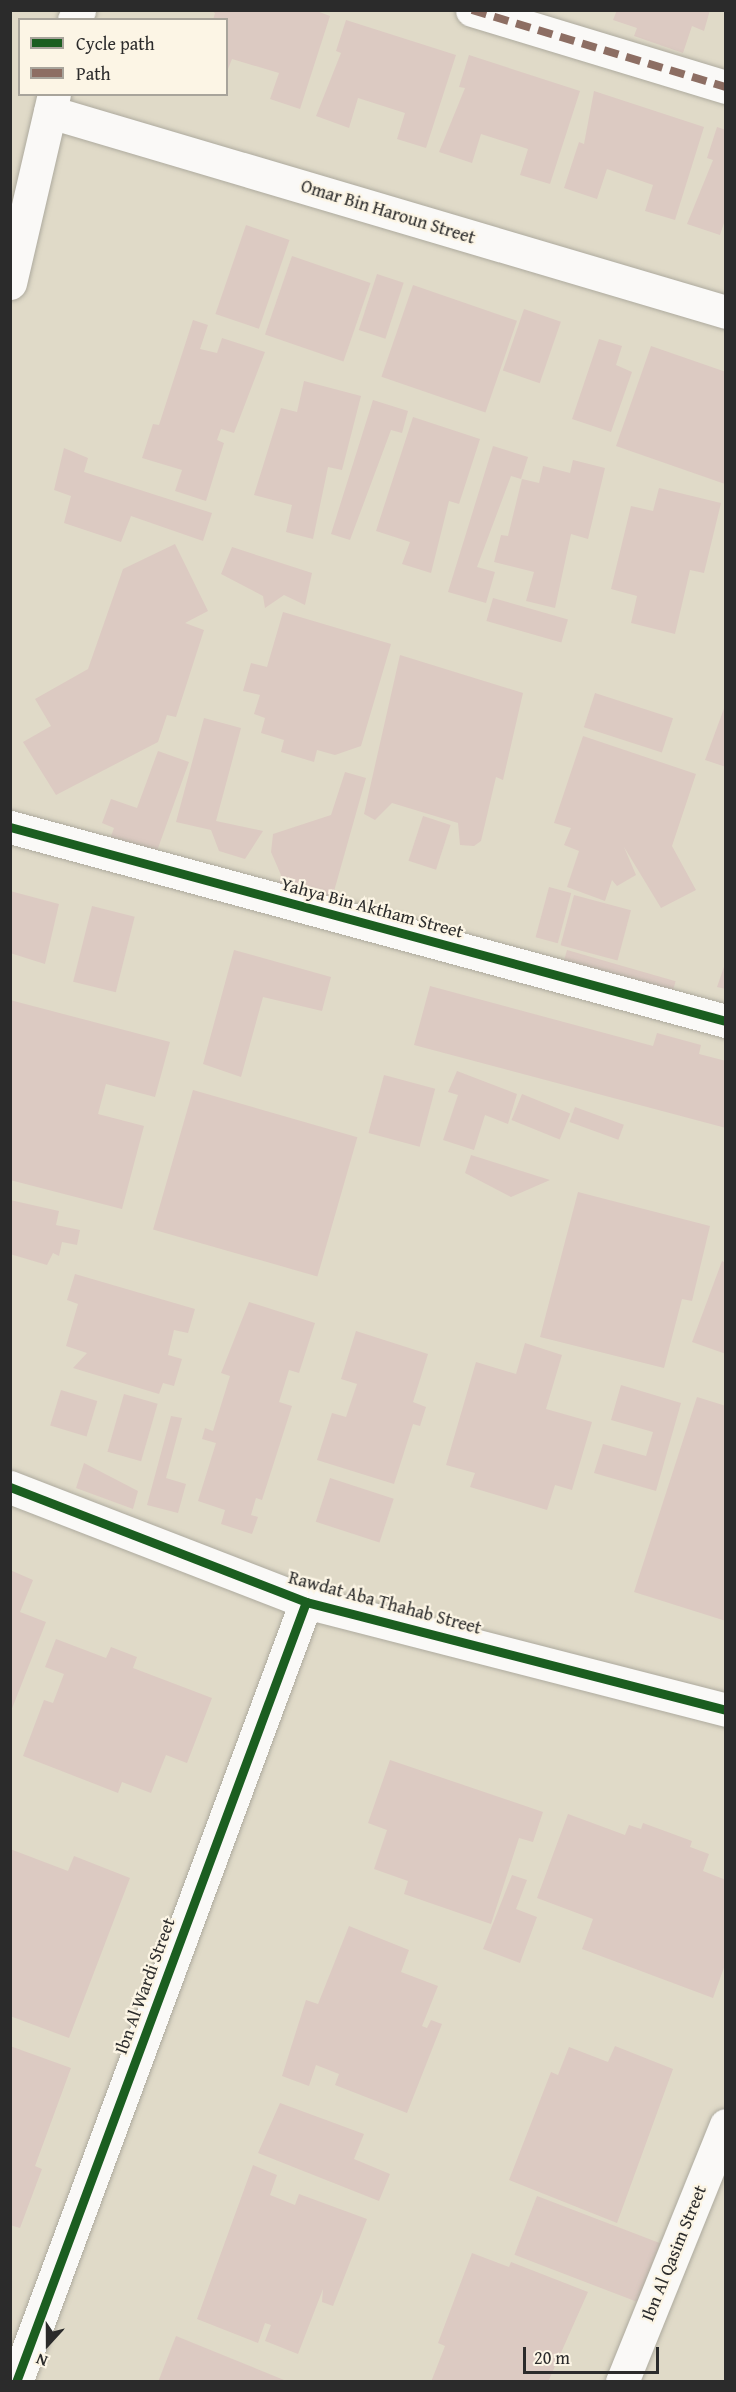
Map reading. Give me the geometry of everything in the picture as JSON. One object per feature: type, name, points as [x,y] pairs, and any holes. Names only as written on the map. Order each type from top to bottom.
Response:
[{"type":"street","points":[[472,10],[726,87]]},
{"type":"street","points":[[10,283],[52,103]]},
{"type":"street","name":"Omar Bin Haroun Street","points":[[52,103],[726,312]]},
{"type":"street","name":"Yahya Bin Aktham Street","points":[[10,827],[726,1021]]},
{"type":"street","name":"Rawdat Aba Thahab Street","points":[[10,1487],[306,1602],[726,1710]]},
{"type":"street","name":"Ibn Al Wardi Street","points":[[16,2382],[306,1602]]},
{"type":"street","name":"Ibn Al Qasim Street","points":[[622,2382],[726,2125]]},
{"type":"building","points":[[210,10],[314,10],[330,16],[300,109],[270,99],[279,73],[232,59],[228,69],[228,18],[214,18],[215,13]]},
{"type":"building","points":[[617,10],[710,10],[704,31],[692,26],[683,53],[634,36],[637,28],[613,20]]},
{"type":"building","points":[[346,20],[456,55],[426,148],[397,139],[405,113],[358,98],[349,128],[316,116],[341,53],[336,51]]},
{"type":"building","points":[[469,55],[580,91],[550,184],[520,175],[528,149],[481,134],[472,163],[439,152],[465,88],[459,87]]},
{"type":"building","points":[[594,91],[704,127],[675,220],[645,211],[653,185],[607,169],[597,199],[564,188],[579,142],[584,144]]},
{"type":"building","points":[[717,127],[726,130],[726,217],[720,235],[687,224],[713,160],[707,158]]},
{"type":"building","points":[[246,225],[289,240],[259,329],[215,314]]},
{"type":"building","points":[[292,256],[370,283],[343,362],[265,334]]},
{"type":"building","points":[[377,274],[404,283],[385,339],[359,330]]},
{"type":"building","points":[[413,285],[517,321],[485,413],[381,377]]},
{"type":"building","points":[[524,309],[561,322],[540,383],[503,370]]},
{"type":"building","points":[[193,320],[208,325],[200,349],[217,353],[222,338],[265,352],[234,433],[221,429],[217,440],[224,443],[206,501],[175,491],[182,470],[142,458],[153,424],[159,425]]},
{"type":"building","points":[[599,339],[622,346],[616,365],[632,372],[611,432],[572,419]]},
{"type":"building","points":[[651,346],[726,372],[725,484],[616,446]]},
{"type":"building","points":[[304,381],[361,396],[342,470],[328,467],[313,539],[286,532],[292,505],[254,495],[281,408],[297,412]]},
{"type":"building","points":[[373,400],[408,411],[402,433],[391,430],[350,540],[331,534]]},
{"type":"building","points":[[413,417],[480,439],[459,504],[449,501],[431,573],[402,564],[410,542],[376,531]]},
{"type":"building","points":[[493,446],[528,457],[521,479],[511,476],[477,567],[495,572],[486,603],[448,592]]},
{"type":"building","points":[[64,448],[88,458],[84,472],[212,513],[203,541],[131,516],[121,542],[64,523],[71,496],[54,490]]},
{"type":"building","points":[[573,460],[605,468],[588,539],[571,534],[555,608],[526,601],[534,572],[494,562],[501,535],[508,536],[522,479],[539,483],[543,466],[570,473]]},
{"type":"building","points":[[659,488],[721,503],[704,573],[690,570],[675,634],[631,623],[637,596],[611,589],[631,506],[653,511]]},
{"type":"building","points":[[175,544],[208,611],[185,623],[204,630],[176,717],[167,715],[158,742],[56,795],[23,742],[51,726],[35,699],[88,669],[123,569]]},
{"type":"building","points":[[232,547],[312,573],[305,605],[284,595],[265,608],[263,596],[221,574]]},
{"type":"building","points":[[493,598],[568,619],[561,643],[486,621]]},
{"type":"building","points":[[283,612],[391,644],[361,746],[335,755],[317,750],[314,762],[281,752],[284,740],[261,733],[265,718],[254,714],[260,695],[243,691],[251,663],[267,667]]},
{"type":"building","points":[[400,655],[523,693],[503,780],[496,777],[481,841],[474,846],[460,845],[458,823],[392,803],[375,820],[364,814]]},
{"type":"building","points":[[595,693],[673,718],[662,753],[584,727]]},
{"type":"building","points":[[726,703],[726,767],[705,760]]},
{"type":"building","points":[[204,718],[241,728],[216,821],[263,831],[245,859],[219,851],[211,830],[176,822]]},
{"type":"building","points":[[583,736],[696,774],[672,846],[696,890],[661,908],[624,847],[636,875],[617,886],[612,880],[605,901],[567,887],[579,851],[564,845],[571,828],[554,823]]},
{"type":"building","points":[[158,751],[189,762],[153,862],[108,845],[114,828],[102,823],[111,799],[137,808]]},
{"type":"building","points":[[345,772],[366,778],[329,909],[276,890],[281,875],[271,852],[273,834],[331,815]]},
{"type":"building","points":[[423,816],[451,825],[436,870],[408,861]]},
{"type":"building","points":[[549,887],[571,893],[558,943],[536,937]]},
{"type":"building","points":[[10,891],[59,904],[45,964],[10,953]]},
{"type":"building","points":[[574,895],[631,910],[618,960],[561,945]]},
{"type":"building","points":[[92,906],[135,917],[116,992],[73,982]]},
{"type":"building","points":[[234,950],[331,977],[322,1011],[263,997],[241,1077],[203,1064]]},
{"type":"building","points":[[567,950],[676,981],[670,1002],[561,971]]},
{"type":"building","points":[[726,961],[726,989],[717,987]]},
{"type":"building","points":[[430,986],[653,1046],[657,1033],[701,1045],[699,1054],[726,1061],[726,1128],[414,1045]]},
{"type":"building","points":[[10,1000],[170,1042],[155,1097],[106,1084],[98,1114],[144,1126],[122,1209],[10,1180]]},
{"type":"building","points":[[457,1071],[517,1094],[508,1124],[485,1115],[474,1150],[443,1140],[458,1095],[448,1092]]},
{"type":"building","points":[[384,1075],[435,1089],[420,1147],[368,1133]]},
{"type":"building","points":[[193,1090],[357,1137],[317,1277],[153,1229]]},
{"type":"building","points":[[522,1094],[570,1113],[560,1139],[512,1120]]},
{"type":"building","points":[[575,1107],[624,1125],[618,1140],[570,1122]]},
{"type":"building","points":[[471,1155],[550,1180],[511,1197],[465,1173]]},
{"type":"building","points":[[578,1192],[710,1226],[692,1301],[682,1299],[664,1368],[540,1337]]},
{"type":"building","points":[[10,1200],[59,1211],[56,1225],[80,1230],[77,1245],[62,1242],[59,1256],[53,1253],[47,1265],[10,1254]]},
{"type":"building","points":[[722,1261],[726,1263],[726,1354],[692,1342]]},
{"type":"building","points":[[75,1274],[195,1309],[188,1333],[174,1330],[168,1355],[182,1359],[174,1386],[163,1383],[159,1394],[73,1368],[87,1353],[66,1346],[78,1304],[67,1300]]},
{"type":"building","points":[[249,1302],[315,1323],[299,1373],[289,1370],[279,1402],[292,1406],[262,1500],[256,1498],[251,1515],[258,1517],[252,1534],[221,1524],[225,1510],[198,1501],[216,1443],[202,1439],[205,1428],[213,1431],[230,1376],[221,1373]]},
{"type":"building","points":[[356,1331],[428,1354],[413,1402],[426,1407],[420,1426],[413,1424],[394,1484],[317,1460],[332,1413],[346,1417],[357,1384],[341,1379]]},
{"type":"building","points":[[525,1343],[562,1355],[546,1409],[592,1422],[572,1490],[555,1485],[547,1510],[470,1487],[475,1473],[446,1465],[476,1362],[516,1374]]},
{"type":"building","points":[[621,1385],[681,1403],[656,1491],[594,1473],[603,1444],[646,1456],[653,1432],[611,1420]]},
{"type":"building","points":[[61,1390],[97,1401],[87,1436],[50,1425]]},
{"type":"building","points":[[124,1394],[158,1404],[141,1461],[107,1452]]},
{"type":"building","points":[[697,1397],[726,1406],[726,1621],[634,1592]]},
{"type":"building","points":[[171,1416],[182,1418],[166,1478],[186,1484],[178,1513],[147,1505]]},
{"type":"building","points":[[84,1463],[138,1491],[133,1509],[76,1488]]},
{"type":"building","points":[[330,1478],[394,1499],[380,1542],[316,1522]]},
{"type":"building","points":[[10,1570],[33,1580],[20,1612],[46,1622],[11,1711]]},
{"type":"building","points":[[56,1639],[106,1658],[111,1647],[137,1657],[133,1668],[212,1698],[187,1763],[166,1755],[151,1793],[122,1782],[118,1793],[23,1756],[44,1700],[53,1703],[64,1674],[45,1667]]},
{"type":"building","points":[[390,1760],[543,1812],[533,1842],[519,1838],[491,1924],[404,1894],[408,1881],[374,1869],[387,1830],[368,1823]]},
{"type":"building","points":[[568,1814],[625,1835],[629,1825],[641,1829],[643,1823],[692,1841],[690,1847],[709,1854],[703,1871],[726,1880],[726,1962],[713,1998],[582,1949],[593,1919],[537,1898]]},
{"type":"building","points":[[10,1849],[68,1871],[74,1856],[130,1878],[69,2038],[10,2016]]},
{"type":"building","points":[[512,1875],[527,1880],[516,1909],[537,1917],[520,1963],[483,1949]]},
{"type":"building","points":[[349,1926],[409,1950],[401,1972],[438,1986],[422,2026],[427,2028],[431,2020],[442,2024],[407,2113],[335,2085],[339,2074],[316,2065],[309,2086],[282,2076],[306,2000],[318,2004]]},
{"type":"building","points":[[10,2046],[71,2068],[35,2166],[42,2169],[20,2228],[10,2225]]},
{"type":"building","points":[[615,2046],[673,2069],[617,2223],[509,2180],[551,2072],[558,2075],[569,2047],[608,2062]]},
{"type":"building","points":[[280,2103],[364,2134],[354,2159],[390,2174],[379,2201],[258,2153]]},
{"type":"building","points":[[253,2165],[277,2175],[270,2195],[295,2205],[299,2194],[367,2219],[333,2306],[322,2302],[323,2289],[298,2354],[265,2341],[271,2325],[265,2323],[258,2343],[197,2319]]},
{"type":"building","points":[[537,2196],[660,2243],[638,2302],[514,2255]]},
{"type":"building","points":[[472,2253],[509,2267],[511,2262],[588,2292],[548,2382],[431,2382],[445,2346],[438,2343]]},
{"type":"building","points":[[176,2336],[284,2380],[284,2382],[158,2382]]},
{"type":"marked path","points":[[472,10],[726,87]]},
{"type":"cycle path","points":[[10,827],[726,1021]]},
{"type":"cycle path","points":[[10,1487],[306,1602],[726,1710]]},
{"type":"cycle path","points":[[16,2382],[306,1602]]}]
